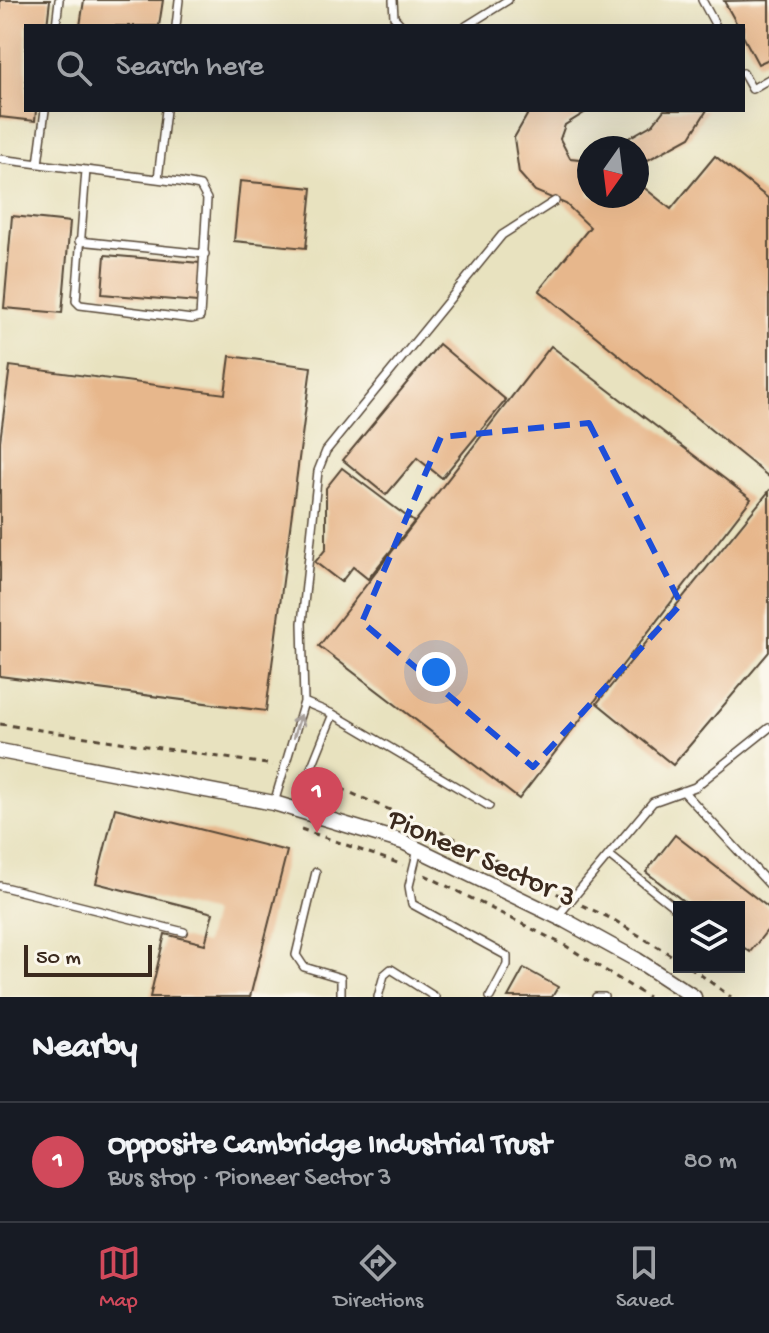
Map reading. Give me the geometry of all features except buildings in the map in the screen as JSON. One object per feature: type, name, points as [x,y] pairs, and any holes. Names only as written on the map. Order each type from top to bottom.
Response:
[{"type":"street","name":"Pioneer Sector 3","points":[[0,751],[274,803],[418,849],[557,917],[637,960],[694,997]]},
{"type":"lane","points":[[56,24],[59,0]]},
{"type":"lane","points":[[176,24],[179,0]]},
{"type":"lane","points":[[393,0],[394,17],[400,24]]},
{"type":"lane","points":[[469,24],[508,0]]},
{"type":"lane","points":[[702,0],[715,24]]},
{"type":"lane","points":[[745,77],[752,89],[769,79]]},
{"type":"lane","points":[[38,164],[45,112]]},
{"type":"lane","points":[[158,179],[166,112]]},
{"type":"lane","points":[[0,159],[158,179],[200,186],[207,199],[203,311],[192,319],[80,305],[74,296],[86,170]]},
{"type":"lane","points":[[274,803],[304,702],[302,623],[318,471],[326,451],[502,235],[555,201]]},
{"type":"lane","points":[[79,241],[205,254]]},
{"type":"lane","points":[[304,702],[333,714],[489,806]]},
{"type":"lane","points":[[295,809],[333,714]]},
{"type":"lane","points":[[557,917],[653,802],[695,787],[769,728]]},
{"type":"lane","points":[[683,791],[769,884]]},
{"type":"lane","points":[[418,849],[409,886],[412,904],[507,956],[507,965],[490,997]]},
{"type":"lane","points":[[609,855],[673,906]]},
{"type":"lane","points":[[316,872],[296,955],[304,967],[341,978],[341,997]]},
{"type":"lane","points":[[0,886],[184,932]]},
{"type":"lane","points":[[378,997],[384,975],[391,969],[435,997]]},
{"type":"lane","points":[[596,997],[604,997]]},
{"type":"path","points":[[297,828],[413,869],[566,946],[648,997]]},
{"type":"path","points":[[698,973],[731,997]]},
{"type":"highlighted area","points":[[589,423],[681,604],[533,767],[362,622],[441,437]]},
{"type":"place","name":"Opposite Cambridge Industrial Trust","points":[[317,833]]}]
